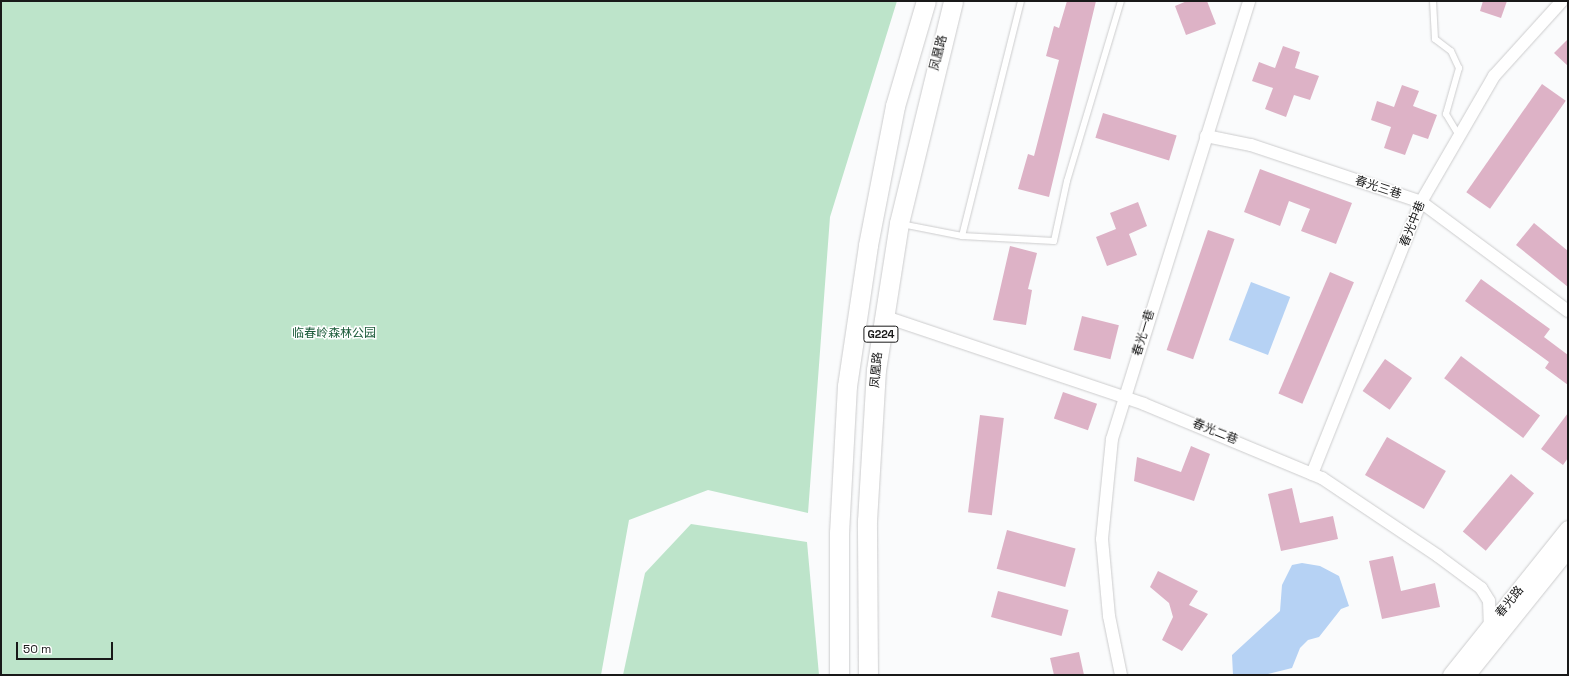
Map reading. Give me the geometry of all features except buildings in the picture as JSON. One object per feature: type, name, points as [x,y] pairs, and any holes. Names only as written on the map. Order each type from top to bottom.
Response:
[{"type":"highway","name":"G224","points":[[838,675],[840,532],[847,386],[868,245],[895,106],[926,1]]},
{"type":"highway","name":"凤凰路","points":[[868,675],[868,521],[876,370],[883,316],[899,223],[953,1]]},
{"type":"main road","name":"春光路","points":[[1451,675],[1568,529]]},
{"type":"main road","name":"春光路","points":[[1466,675],[1568,548]]},
{"type":"street","name":"春光一巷","points":[[1121,675],[1109,616],[1102,539],[1108,466],[1124,397],[1249,1]]},
{"type":"street","name":"春光中巷","points":[[1312,474],[1421,202],[1494,76],[1562,1]]},
{"type":"street","name":"春光三巷","points":[[1206,136],[1251,144],[1421,202],[1568,311]]},
{"type":"street","name":"春光二巷","points":[[883,316],[1124,397],[1312,474],[1438,556],[1481,588],[1489,601],[1490,627]]},
{"type":"lane","points":[[962,236],[1021,1]]},
{"type":"lane","points":[[899,223],[962,236],[1054,241],[1067,181],[1121,1]]},
{"type":"lane","points":[[1433,1],[1435,39],[1451,51],[1459,68],[1446,114],[1459,136]]},
{"type":"green space","name":"临春岭森林公园","points":[[1,1],[897,1],[830,217],[808,513],[708,490],[629,520],[601,675],[1,675]]},
{"type":"green space","points":[[691,524],[807,542],[819,675],[623,675],[645,573]]},
{"type":"water","points":[[1251,282],[1290,297],[1268,355],[1229,340]]},
{"type":"water","points":[[1302,563],[1320,566],[1339,576],[1349,606],[1341,609],[1319,637],[1308,640],[1300,648],[1292,668],[1264,675],[1233,675],[1232,655],[1280,611],[1282,585],[1292,565]]}]
